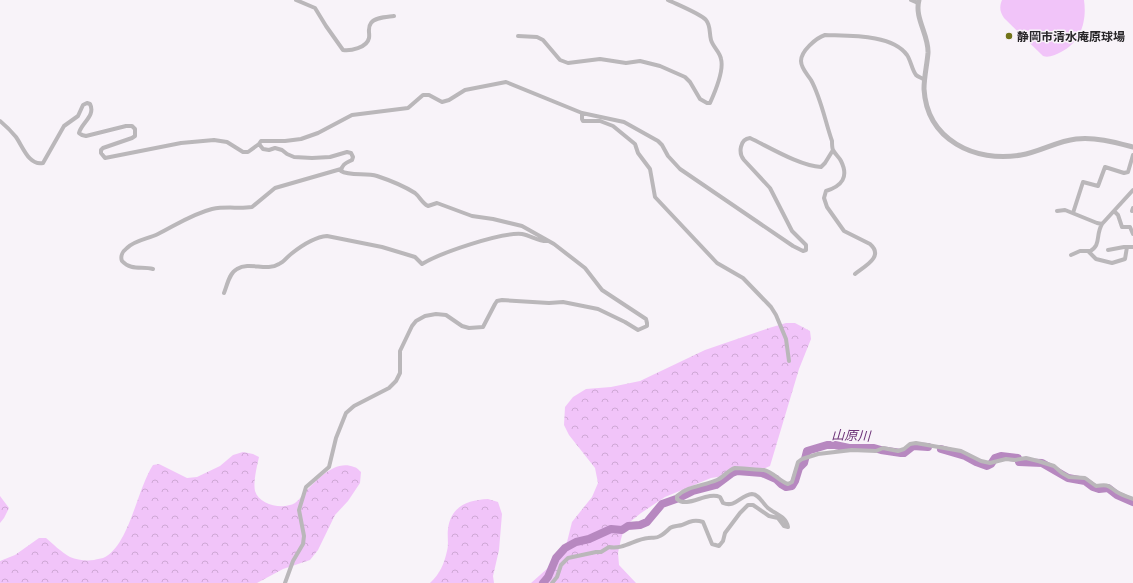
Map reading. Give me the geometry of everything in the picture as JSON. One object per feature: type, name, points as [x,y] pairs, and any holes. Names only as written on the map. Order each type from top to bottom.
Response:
[{"type":"street","points":[[296,0],[315,8],[343,50],[353,50],[367,43],[369,38],[369,26],[373,21],[394,16]]},
{"type":"street","points":[[518,36],[537,37],[543,40],[560,60],[568,63],[600,59],[626,63],[640,62],[660,66],[685,77],[690,82],[700,99],[710,103],[714,96],[722,66],[721,58],[711,41],[710,29],[706,20],[700,15],[668,0]]},
{"type":"street","points":[[911,0],[919,1],[918,15],[928,45],[925,80],[926,100],[930,113],[936,126],[945,136],[957,145],[975,153],[995,157],[1031,153],[1063,142],[1082,139],[1108,140],[1133,147]]},
{"type":"street","points":[[855,274],[869,264],[875,252],[870,244],[844,231],[827,208],[824,198],[826,191],[836,188],[844,178],[845,172],[841,162],[833,150],[832,141],[815,88],[802,66],[801,60],[803,54],[817,38],[825,35],[882,39],[893,43],[908,55],[916,75],[925,80]]},
{"type":"street","points":[[0,121],[15,136],[33,162],[38,164],[43,163],[64,126],[78,116],[83,105],[87,103],[90,104],[92,110],[80,129],[80,133],[82,135],[86,136],[126,126],[132,126],[136,129],[135,136],[132,138],[103,148],[101,150],[101,154],[105,158],[201,140],[221,140],[243,152],[248,152],[261,141],[301,139],[318,133],[352,115],[408,108],[422,95],[429,95],[442,102],[450,100],[465,90],[506,82],[582,113],[624,122],[658,141],[668,156],[680,169],[793,246],[803,251],[806,250],[806,245],[792,231],[770,188],[740,156],[739,151],[744,140],[750,138],[790,157],[821,167],[833,150]]},
{"type":"street","points":[[582,113],[583,121],[600,121],[613,126],[634,144],[638,153],[650,169],[655,197],[717,263],[743,278],[771,307],[786,339],[790,361]]},
{"type":"street","points":[[153,269],[129,267],[122,261],[122,254],[126,248],[132,244],[158,234],[187,218],[211,209],[252,207],[275,188],[341,169],[345,163],[352,160],[354,157],[351,153],[347,152],[330,157],[294,157],[275,148],[269,150],[263,149],[259,144]]},
{"type":"street","points":[[1073,213],[1083,182],[1098,186],[1104,167],[1124,173],[1128,172],[1133,155]]},
{"type":"street","points":[[285,583],[304,536],[299,510],[306,487],[329,467],[336,438],[346,413],[354,406],[390,388],[396,381],[400,373],[400,351],[406,335],[416,321],[425,316],[436,314],[446,316],[462,326],[469,328],[484,327],[497,302],[508,300],[549,303],[563,302],[598,309],[638,330],[646,326],[648,323],[646,319],[602,290],[585,268],[549,241],[522,226],[472,216],[437,203],[428,206],[424,204],[415,193],[377,176],[362,173],[345,174],[341,171],[341,169]]},
{"type":"street","points":[[1089,252],[1095,248],[1097,244],[1098,233],[1102,224],[1132,193]]},
{"type":"street","points":[[1057,211],[1065,210],[1102,224]]},
{"type":"street","points":[[1114,211],[1118,215],[1122,226],[1130,227],[1133,234]]},
{"type":"street","points":[[224,293],[232,272],[236,269],[250,266],[267,268],[279,264],[315,238],[320,237],[327,236],[382,247],[415,257],[422,264],[443,254],[496,237],[521,234],[542,242],[549,241]]},
{"type":"street","points":[[1071,255],[1080,251],[1090,251],[1089,252],[1096,259],[1112,264],[1125,259],[1127,247]]},
{"type":"street","points":[[1108,250],[1133,247]]},
{"type":"street","points":[[552,583],[557,577],[561,565],[568,558],[601,552],[609,547],[614,548],[632,544],[637,540],[648,538],[655,539],[660,537],[671,527],[682,525],[688,521],[698,520],[702,522],[712,544],[719,546],[724,541],[725,533],[732,522],[740,512],[748,506],[753,505],[770,516],[778,518],[784,526],[788,527],[788,524],[780,515],[769,509],[758,496],[753,494],[746,495],[735,504],[728,505],[723,503],[720,497],[716,495],[684,503],[677,499],[677,496],[687,489],[718,480],[730,470],[737,468],[763,470],[788,484],[792,482],[798,462],[802,459],[818,454],[852,450],[876,451],[883,448],[898,451],[904,449],[910,444],[922,443],[961,451],[981,461],[990,463],[1006,459],[1015,460],[1026,458],[1045,462],[1069,477],[1085,478],[1096,486],[1106,484],[1117,492],[1133,499]]},
{"type":"green space","points":[[1002,0],[1084,0],[1085,8],[1083,23],[1078,37],[1068,48],[1061,52],[1048,57],[1043,56],[1004,18],[1000,9]]},
{"type":"green space","points":[[786,323],[795,323],[810,331],[811,339],[799,369],[770,466],[761,470],[711,478],[665,497],[625,526],[618,553],[619,565],[636,583],[531,583],[557,560],[565,550],[572,522],[592,497],[598,483],[595,468],[569,435],[564,425],[565,407],[573,397],[586,389],[611,387],[640,381],[705,350]]},
{"type":"green space","points":[[243,452],[259,457],[254,483],[255,491],[261,500],[272,505],[284,506],[295,503],[321,477],[333,468],[347,465],[356,468],[361,472],[360,483],[348,501],[335,515],[318,550],[310,560],[283,569],[257,583],[0,583],[0,561],[15,555],[39,538],[46,538],[70,557],[79,560],[103,558],[112,552],[120,542],[126,530],[147,475],[153,465],[159,464],[187,478],[197,477],[220,466],[233,455]]},
{"type":"green space","points":[[0,496],[9,508],[0,523]]},
{"type":"green space","points":[[488,499],[498,502],[502,514],[499,550],[493,576],[494,583],[430,583],[439,572],[444,560],[448,548],[448,529],[453,515],[467,503]]},
{"type":"waterway","name":"山原川","points":[[543,583],[548,577],[556,558],[565,548],[576,542],[589,539],[611,529],[622,530],[628,526],[640,525],[647,522],[662,504],[693,491],[716,485],[737,471],[762,473],[776,479],[786,487],[792,486],[795,481],[799,468],[804,463],[807,451],[827,445],[849,448],[874,448],[901,453],[904,453],[913,446],[928,447]]},
{"type":"waterway","name":"山原川","points":[[941,449],[965,456],[987,466],[991,464],[995,458],[1001,456],[1018,458],[1019,462],[1042,463],[1068,478],[1085,481],[1093,487],[1099,489],[1108,488],[1117,495],[1133,502]]},
{"type":"place","name":"静岡市清水庵原球場","points":[[1009,36]]}]
